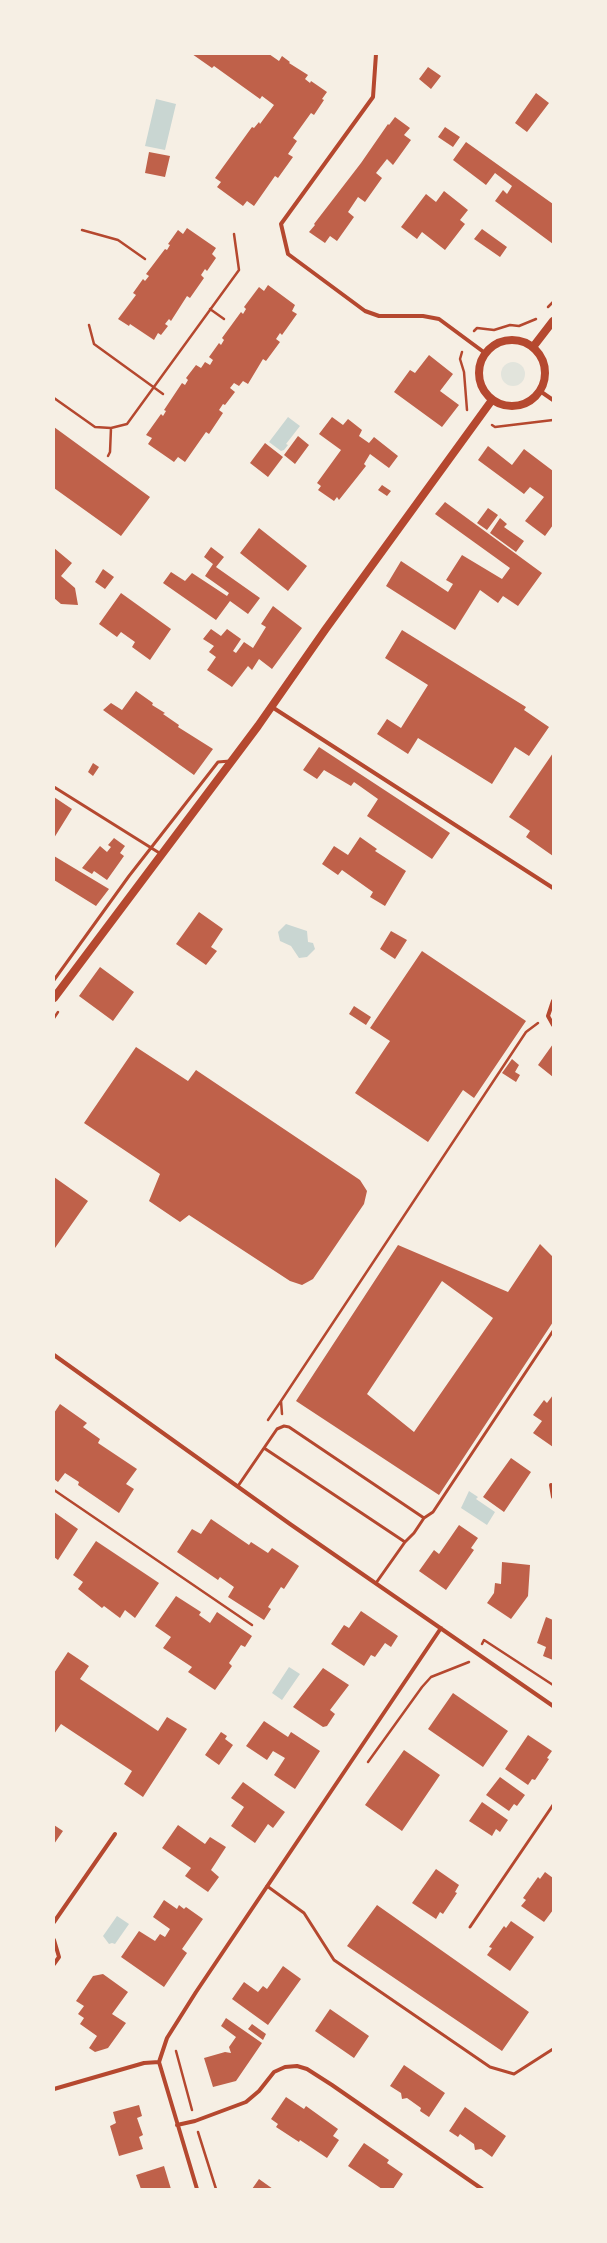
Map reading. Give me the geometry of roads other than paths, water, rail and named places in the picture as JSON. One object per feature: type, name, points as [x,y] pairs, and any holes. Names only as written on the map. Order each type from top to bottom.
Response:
[{"type":"main road","points":[[533,347],[553,321]]},
{"type":"main road","points":[[508,340],[521,341],[533,347],[539,354],[546,371],[545,380],[540,391],[533,400],[518,406],[501,405],[492,400],[483,390],[479,378],[480,365],[485,353],[496,344],[508,340]]},
{"type":"main road","points":[[54,998],[230,761],[272,707],[325,630],[492,400]]},
{"type":"street","points":[[376,54],[373,98],[281,224],[288,254],[365,311],[379,316],[423,316],[439,319],[485,353]]},
{"type":"street","points":[[540,391],[553,400]]},
{"type":"street","points":[[272,707],[553,888]]},
{"type":"street","points":[[553,1001],[548,1016],[553,1025]]},
{"type":"street","points":[[54,1355],[476,1654],[553,1706]]},
{"type":"street","points":[[551,1485],[553,1497]]},
{"type":"street","points":[[197,2189],[159,2062],[167,2038],[267,1886],[441,1628]]},
{"type":"street","points":[[54,1922],[115,1834]]},
{"type":"street","points":[[54,1940],[59,1957],[54,1964]]},
{"type":"street","points":[[54,2089],[144,2064],[159,2062]]},
{"type":"street","points":[[177,2125],[195,2121],[246,2102],[259,2091],[274,2072],[285,2067],[297,2066],[307,2069],[332,2085],[482,2189]]},
{"type":"lane","points":[[54,980],[151,847],[218,762],[230,761]]},
{"type":"lane","points":[[54,787],[161,854]]},
{"type":"lane","points":[[376,1583],[424,1518],[433,1512],[553,1331]]},
{"type":"lane","points":[[238,1486],[277,1429],[284,1426],[289,1427],[322,1447],[332,1456],[424,1518]]},
{"type":"lane","points":[[264,1448],[405,1542]]},
{"type":"lane","points":[[470,1927],[553,1805]]},
{"type":"lane","points":[[267,1886],[304,1913],[334,1960],[490,2067],[514,2074],[553,2049]]}]
